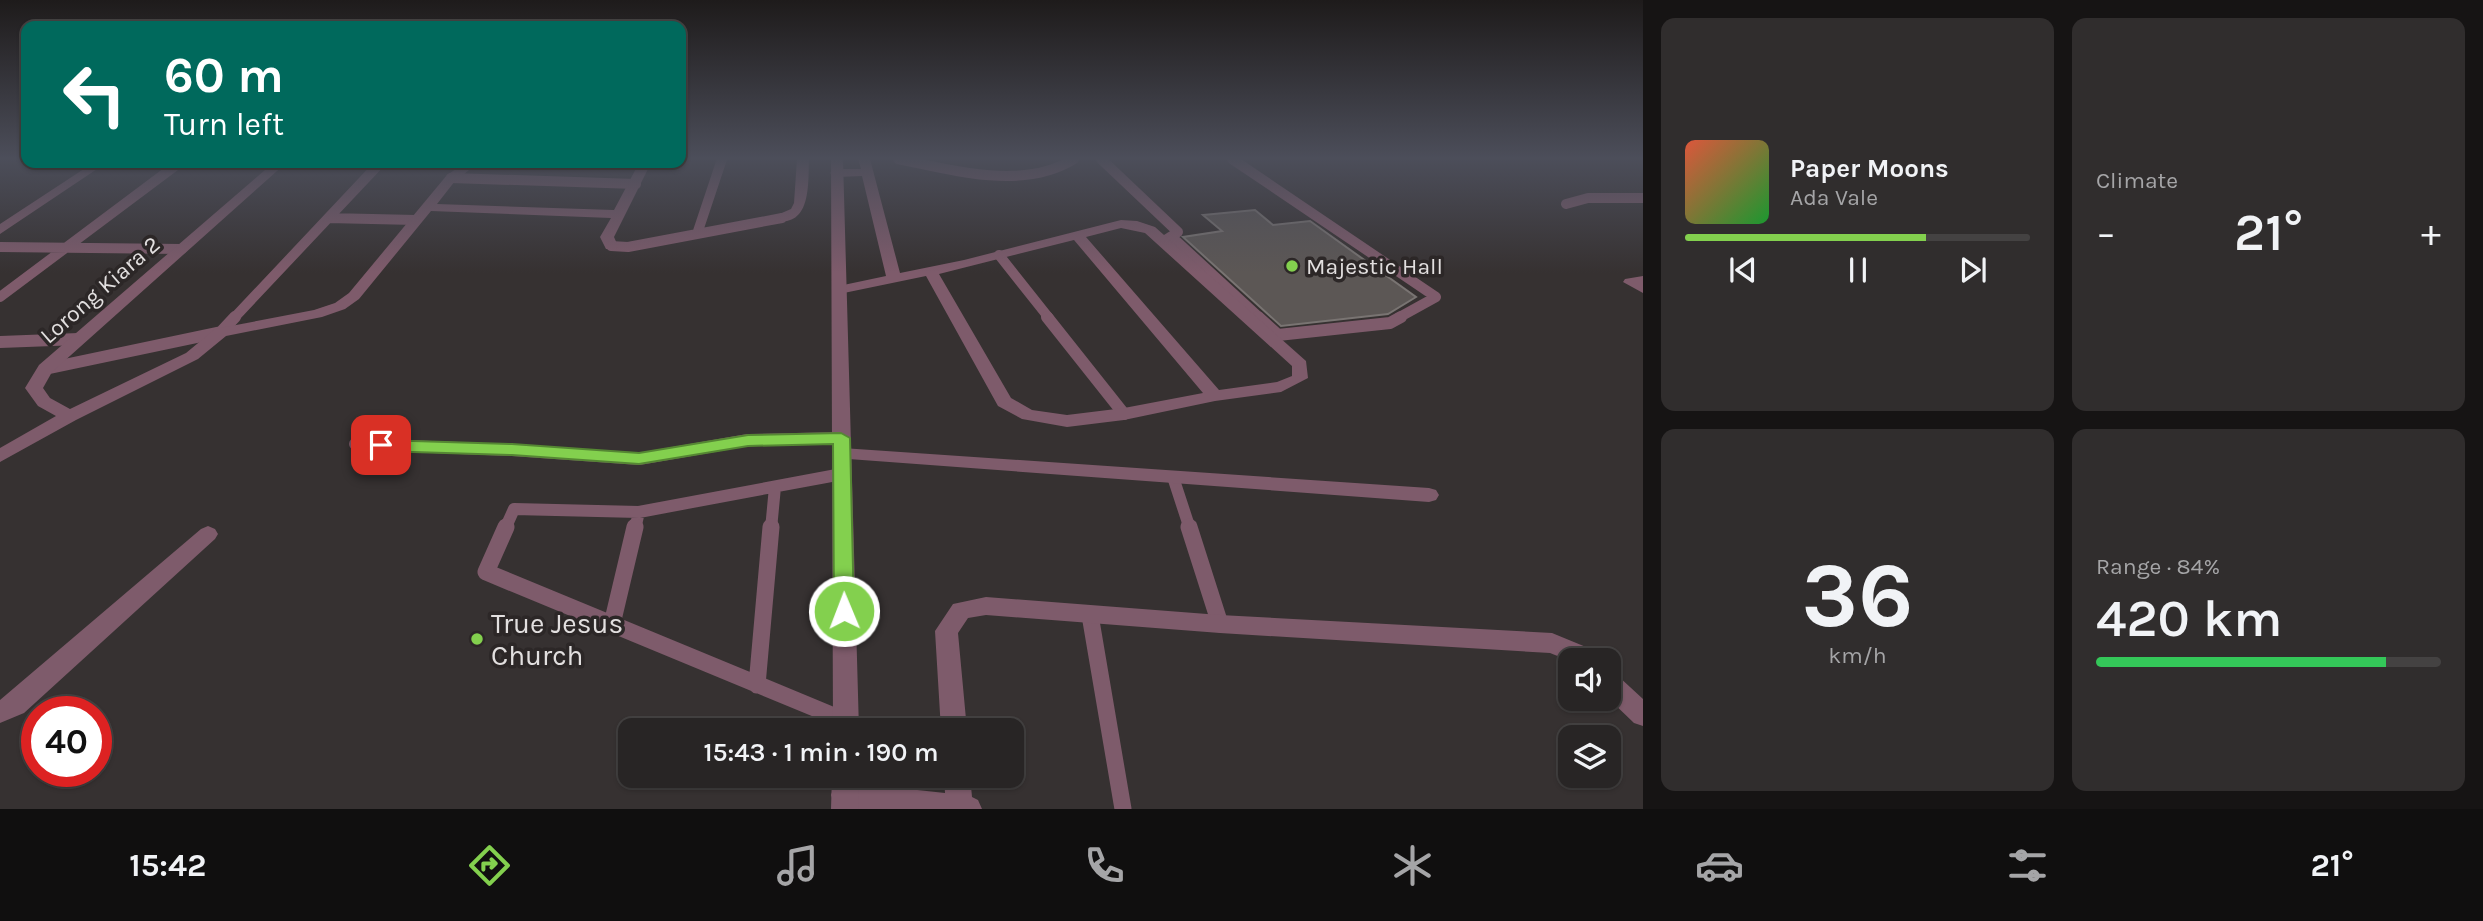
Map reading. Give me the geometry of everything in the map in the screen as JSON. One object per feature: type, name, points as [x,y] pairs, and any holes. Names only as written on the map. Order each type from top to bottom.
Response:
[{"type":"street","points":[[0,230],[50,197]]},
{"type":"street","name":"Lorong Kiara 2","points":[[45,369],[242,197]]},
{"type":"street","points":[[0,456],[70,416],[192,356],[221,332],[317,314],[340,306],[354,296],[435,197]]},
{"type":"street","points":[[611,246],[607,237],[629,197]]},
{"type":"street","points":[[782,218],[796,211],[800,197]]},
{"type":"street","points":[[837,197],[846,718]]},
{"type":"street","points":[[873,197],[894,279]]},
{"type":"street","points":[[425,208],[619,214]]},
{"type":"street","points":[[839,290],[999,256],[1121,224],[1137,225],[1167,239],[1300,365],[1300,378],[1281,387],[1215,396],[1124,414],[1067,421],[1028,415],[1004,402],[930,271]]},
{"type":"street","points":[[1078,236],[1215,396]]},
{"type":"street","points":[[45,369],[34,388],[37,395],[47,406],[70,416]]},
{"type":"street","points":[[842,446],[1173,477],[1429,495]]},
{"type":"street","points":[[0,712],[15,705],[208,534]]},
{"type":"street","points":[[953,718],[946,631],[961,610],[985,606],[1009,605],[1090,615],[1220,624],[1552,643],[1564,648]]},
{"type":"street","points":[[1621,694],[1643,715]]},
{"type":"street","points":[[958,788],[960,809]]},
{"type":"street","points":[[845,793],[968,809]]},
{"type":"lane","points":[[0,297],[133,197]]},
{"type":"lane","points":[[45,369],[221,332],[348,197]]},
{"type":"lane","points":[[697,234],[709,197]]},
{"type":"lane","points":[[1141,197],[1178,232],[1167,239],[1278,335],[1390,323],[1436,297],[1320,216],[1284,197]]},
{"type":"lane","points":[[1566,204],[1588,198],[1643,198]]},
{"type":"lane","points":[[328,218],[416,220]]},
{"type":"lane","points":[[611,246],[628,247],[782,218]]},
{"type":"lane","points":[[0,247],[182,249]]},
{"type":"lane","points":[[999,256],[1124,414]]},
{"type":"lane","points":[[0,342],[79,339]]},
{"type":"lane","points":[[355,444],[512,450],[639,459],[748,440],[842,446]]},
{"type":"lane","points":[[830,718],[486,572],[514,509],[639,512],[842,474]]},
{"type":"lane","points":[[1173,477],[1220,624]]},
{"type":"lane","points":[[757,685],[775,487]]},
{"type":"lane","points":[[612,624],[639,512]]},
{"type":"lane","points":[[1090,615],[1123,809]]},
{"type":"building","name":"Majestic Hall","points":[[1255,210],[1273,225],[1310,221],[1416,297],[1388,314],[1281,326],[1183,237],[1222,231],[1203,215]]},
{"type":"place","name":"Majestic Hall","points":[[1292,266]]},
{"type":"place","name":"True Jesus Church","points":[[477,639]]},
{"type":"route","points":[[381,445],[512,450],[639,459],[748,440],[841,438],[844,611]]}]
